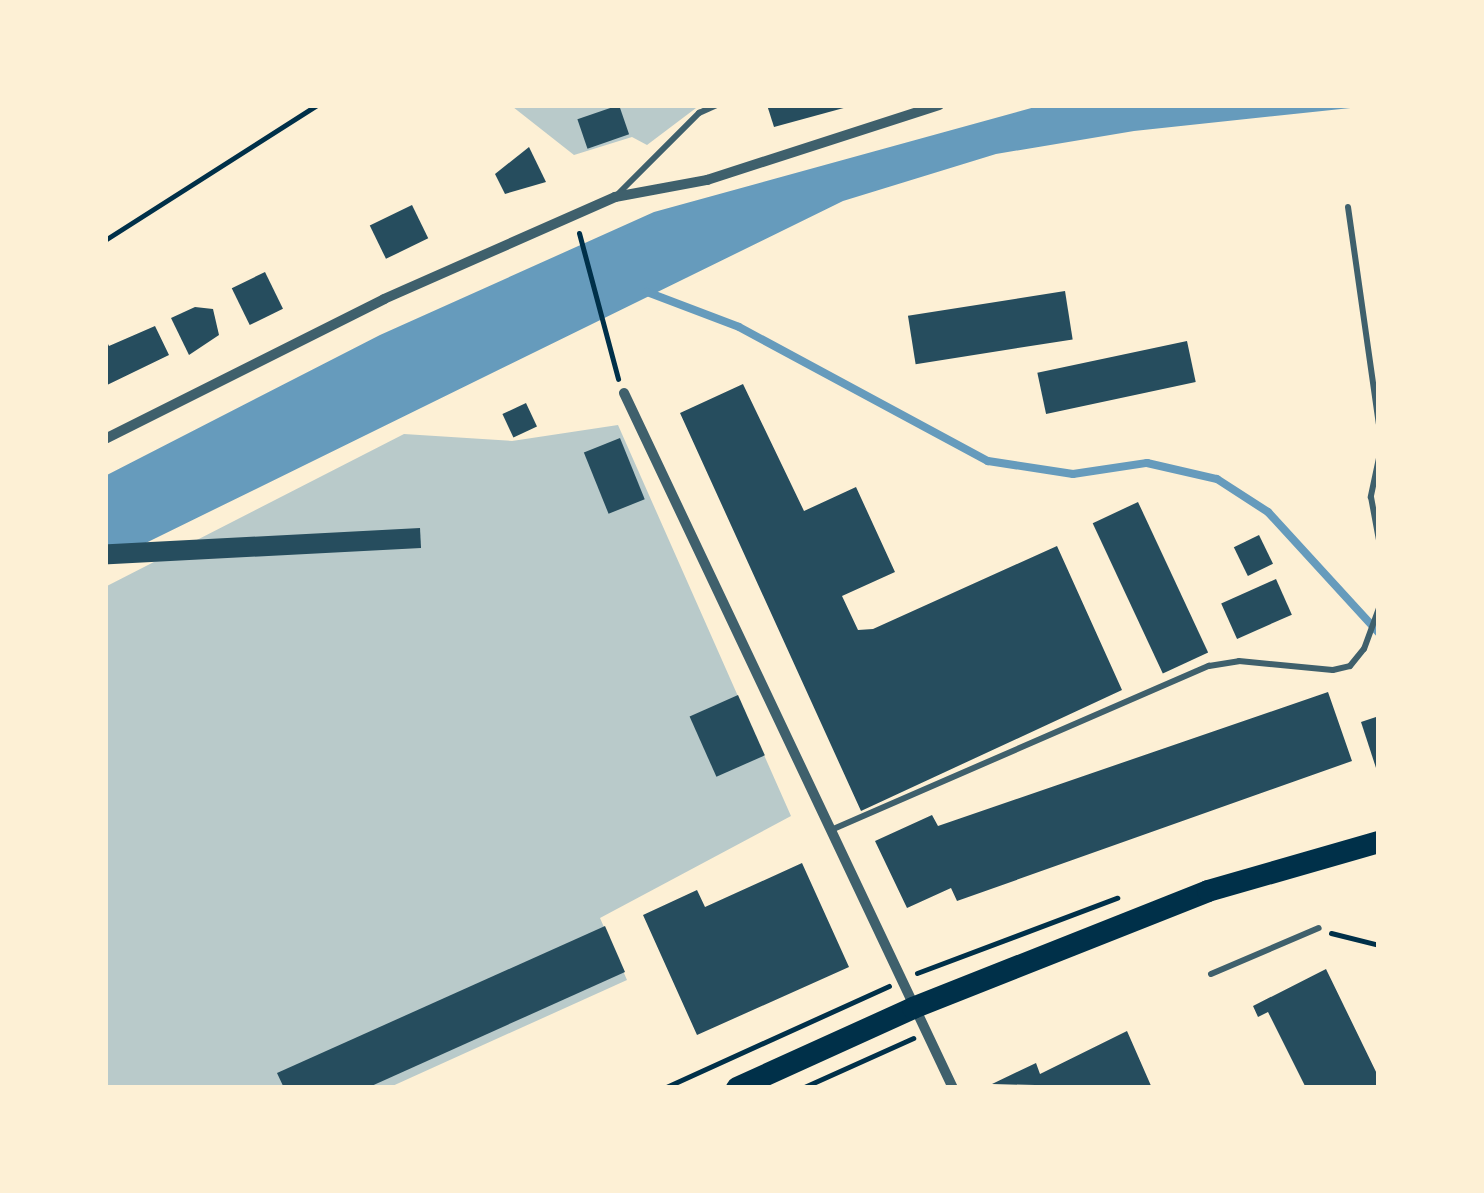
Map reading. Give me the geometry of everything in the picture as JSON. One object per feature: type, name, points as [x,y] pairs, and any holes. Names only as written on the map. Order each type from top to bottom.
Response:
[{"type":"main road","points":[[738,1088],[914,1008],[1208,890],[1379,842]]},
{"type":"street","points":[[105,439],[384,299],[615,197],[707,180],[939,105]]},
{"type":"street","points":[[624,393],[953,1088]]},
{"type":"lane","points":[[615,197],[699,113],[716,105]]},
{"type":"lane","points":[[1348,207],[1379,424]]},
{"type":"lane","points":[[1379,458],[1371,497],[1379,540]]},
{"type":"lane","points":[[831,830],[1209,666],[1269,661],[1333,670],[1350,666],[1368,642],[1379,608]]},
{"type":"lane","points":[[1211,974],[1319,928]]},
{"type":"path","points":[[105,240],[317,105]]},
{"type":"path","points":[[580,232],[612,364]]},
{"type":"path","points":[[1319,928],[1379,945]]},
{"type":"path","points":[[664,1088],[885,988]]},
{"type":"path","points":[[802,1088],[906,1041]]},
{"type":"shaded area","points":[[700,105],[647,145],[632,137],[574,155],[513,107]]},
{"type":"shaded area","points":[[618,425],[791,816],[600,918],[627,980],[388,1088],[105,1088],[105,587],[404,434],[512,441]]},
{"type":"water","points":[[1379,105],[1134,131],[996,154],[843,201],[105,563],[105,476],[380,335],[654,212],[1035,107]]},
{"type":"building","points":[[619,105],[629,134],[587,149],[577,119]]},
{"type":"building","points":[[767,105],[851,105],[851,106],[774,127]]},
{"type":"building","points":[[529,147],[546,182],[505,194],[495,174]]},
{"type":"building","points":[[412,205],[428,238],[386,259],[370,226]]},
{"type":"building","points":[[265,272],[283,309],[250,325],[232,288]]},
{"type":"building","points":[[1065,291],[1073,339],[916,364],[908,316]]},
{"type":"building","points":[[195,307],[213,309],[219,335],[189,355],[171,318]]},
{"type":"building","points":[[155,326],[169,355],[105,386],[105,338],[109,346]]},
{"type":"building","points":[[1187,341],[1196,382],[1046,414],[1037,373]]},
{"type":"building","points":[[743,384],[804,511],[856,487],[895,572],[842,596],[858,630],[873,629],[1057,546],[1122,690],[861,811],[680,413]]},
{"type":"building","points":[[526,403],[537,427],[513,438],[502,414]]},
{"type":"building","points":[[620,438],[645,499],[609,514],[584,453]]},
{"type":"building","points":[[1138,502],[1208,652],[1163,674],[1093,523]]},
{"type":"building","points":[[420,528],[421,548],[105,565],[105,545]]},
{"type":"building","points":[[1259,535],[1273,564],[1248,576],[1234,547]]},
{"type":"building","points":[[1276,579],[1292,615],[1237,639],[1221,603]]},
{"type":"building","points":[[1328,692],[1352,761],[957,901],[951,888],[907,908],[875,841],[932,815],[938,826]]},
{"type":"building","points":[[738,695],[765,755],[716,777],[690,717]]},
{"type":"building","points":[[1379,716],[1379,774],[1378,774],[1361,722]]},
{"type":"building","points":[[802,863],[849,967],[697,1035],[643,915],[697,890],[705,907]]},
{"type":"building","points":[[605,926],[625,972],[367,1088],[284,1088],[277,1073]]},
{"type":"building","points":[[1326,969],[1379,1078],[1379,1088],[1306,1088],[1268,1012],[1258,1017],[1253,1006]]},
{"type":"building","points":[[1127,1031],[1152,1088],[992,1084],[1036,1063],[1040,1074]]},
{"type":"waterway","points":[[647,292],[739,327],[988,461],[1073,474],[1147,463],[1217,479],[1268,512],[1379,633]]}]
